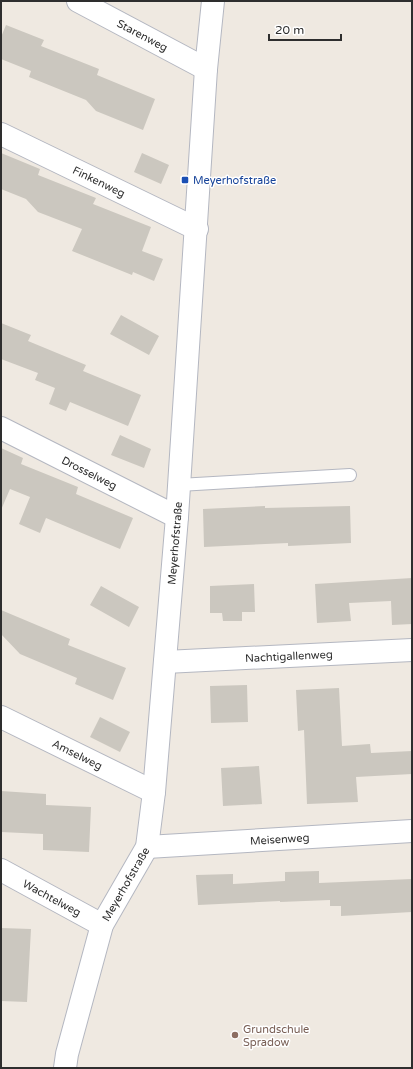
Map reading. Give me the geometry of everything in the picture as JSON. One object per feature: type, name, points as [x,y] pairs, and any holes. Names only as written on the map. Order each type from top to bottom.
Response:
[{"type":"street","name":"Starenweg","points":[[78,1],[206,70]]},
{"type":"street","name":"Meyerhofstraße","points":[[65,1068],[67,1054],[102,925],[147,847],[154,792],[177,517],[197,230],[206,70],[213,1]]},
{"type":"street","name":"Finkenweg","points":[[1,134],[197,230]]},
{"type":"street","name":"Drosselweg","points":[[1,428],[177,517]]},
{"type":"street","name":"Nachtigallenweg","points":[[165,662],[412,650]]},
{"type":"street","name":"Amselweg","points":[[1,716],[154,792]]},
{"type":"street","name":"Meisenweg","points":[[147,847],[412,831]]},
{"type":"street","name":"Wachtelweg","points":[[1,870],[102,925]]},
{"type":"lane","points":[[179,485],[350,475]]},
{"type":"building","points":[[6,25],[44,40],[41,46],[99,69],[97,75],[155,99],[143,130],[96,111],[86,100],[29,77],[31,71],[1,59],[1,37]]},
{"type":"building","points":[[1,153],[40,169],[38,175],[96,198],[93,204],[151,227],[142,251],[163,259],[154,281],[133,272],[132,275],[72,251],[82,229],[38,212],[26,199],[1,189]]},
{"type":"building","points":[[142,153],[169,165],[161,184],[134,172]]},
{"type":"building","points":[[121,315],[159,336],[149,355],[110,334]]},
{"type":"building","points":[[1,323],[31,335],[28,341],[86,365],[83,371],[141,395],[128,426],[70,402],[66,411],[49,404],[55,388],[35,380],[38,373],[1,359]]},
{"type":"building","points":[[120,435],[151,449],[144,468],[111,455]]},
{"type":"building","points":[[1,448],[23,458],[21,464],[78,487],[76,494],[133,518],[120,549],[46,518],[40,533],[19,524],[30,497],[10,489],[1,510]]},
{"type":"building","points":[[265,506],[265,508],[350,506],[351,543],[288,546],[288,543],[204,547],[203,509]]},
{"type":"building","points":[[412,578],[412,624],[392,625],[391,601],[349,603],[351,621],[317,623],[315,584]]},
{"type":"building","points":[[254,584],[255,612],[242,612],[242,621],[223,621],[222,613],[210,613],[210,586]]},
{"type":"building","points":[[101,586],[139,607],[129,627],[90,605]]},
{"type":"building","points":[[1,610],[70,639],[68,645],[126,668],[113,700],[75,684],[77,678],[20,654],[1,634]]},
{"type":"building","points":[[247,685],[248,722],[211,723],[210,686]]},
{"type":"building","points":[[339,688],[342,746],[370,744],[371,753],[412,751],[412,774],[356,777],[358,802],[307,804],[304,730],[298,731],[296,690]]},
{"type":"building","points":[[100,717],[130,732],[120,752],[90,737]]},
{"type":"building","points":[[259,766],[262,804],[223,806],[221,768]]},
{"type":"building","points":[[1,791],[46,794],[46,805],[91,807],[89,852],[43,850],[43,834],[1,832]]},
{"type":"building","points":[[319,871],[319,883],[412,879],[412,912],[341,916],[341,906],[330,906],[330,900],[198,905],[196,875],[233,874],[233,884],[285,881],[285,872]]},
{"type":"building","points":[[1,928],[31,929],[27,1002],[1,1001]]},
{"type":"place","name":"Meyerhofstraße","points":[[185,180]]},
{"type":"place","name":"Grundschule Spradow","points":[[235,1035]]}]
